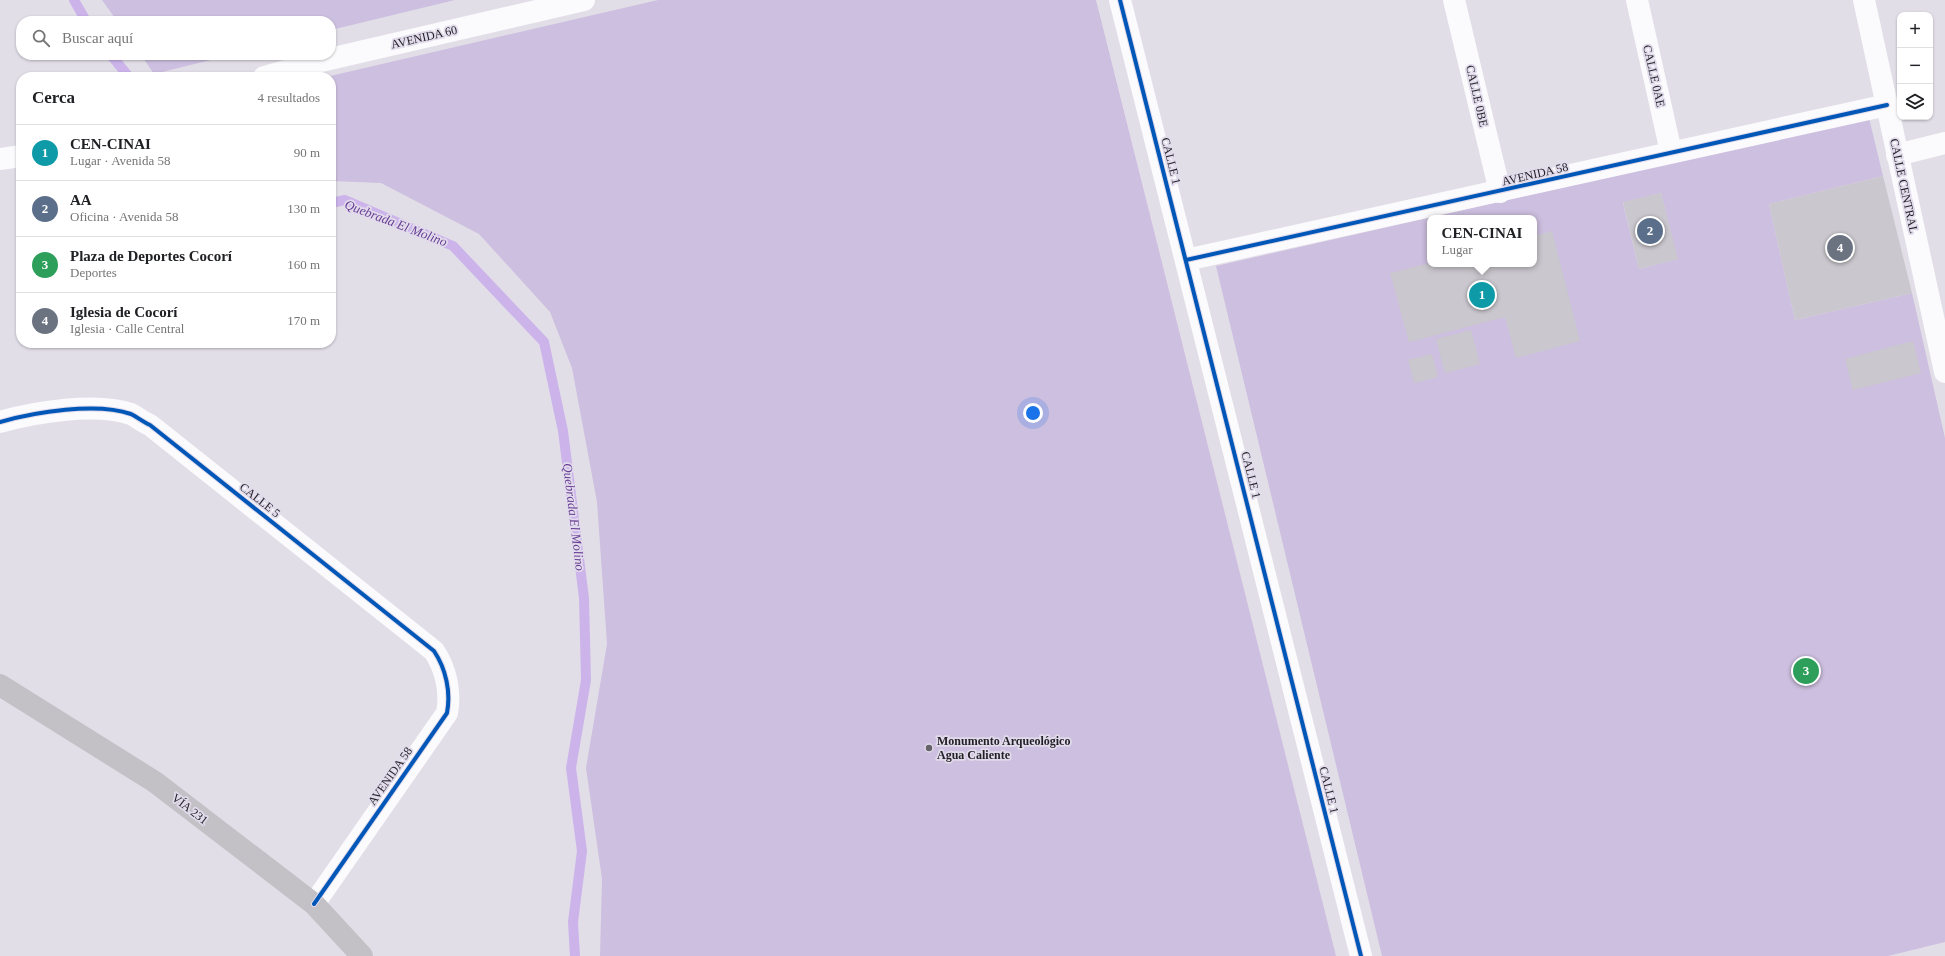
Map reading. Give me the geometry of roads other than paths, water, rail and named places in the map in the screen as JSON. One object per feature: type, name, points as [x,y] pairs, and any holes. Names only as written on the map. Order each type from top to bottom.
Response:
[{"type":"main road","name":"VÍA 231","points":[[0,685],[155,782],[314,904],[362,956]]},
{"type":"street","name":"AVENIDA 60","points":[[336,58],[584,0]]},
{"type":"street","name":"CALLE 1","points":[[1120,0],[1361,956]]},
{"type":"street","name":"CALLE 0BE","points":[[1454,0],[1500,192]]},
{"type":"street","name":"CALLE 0AE","points":[[1637,0],[1671,152]]},
{"type":"street","name":"CALLE CENTRAL","points":[[1864,0],[1945,372]]},
{"type":"street","name":"AVENIDA 60","points":[[282,72],[325,60]]},
{"type":"street","name":"AVENIDA 58","points":[[1186,260],[1500,192],[1671,152],[1887,105]]},
{"type":"street","points":[[1897,155],[1945,143]]},
{"type":"street","points":[[0,160],[16,157]]},
{"type":"street","name":"CALLE 5","points":[[0,422],[18,417],[55,411],[93,409],[131,414],[150,425],[434,651]]},
{"type":"street","name":"AVENIDA 58","points":[[314,904],[447,712],[449,701],[447,686],[440,660],[434,651]]},
{"type":"waterway","name":"Quebrada El Molino","points":[[74,0],[83,16]]},
{"type":"waterway","name":"Quebrada El Molino","points":[[115,60],[125,72]]},
{"type":"waterway","name":"Quebrada El Molino","points":[[336,202],[345,200],[453,246],[544,342],[563,431],[584,598],[586,680],[571,768],[582,851],[573,922],[575,956]]},
{"type":"place","name":"AA","points":[[1650,231]]},
{"type":"place","name":"Iglesia de Cocorí","points":[[1840,248]]},
{"type":"place","name":"CEN-CINAI","points":[[1482,295]]},
{"type":"place","name":"Plaza de Deportes Cocorí","points":[[1806,671]]},
{"type":"place","name":"Monumento Arqueológico Agua Caliente","points":[[929,748]]}]
